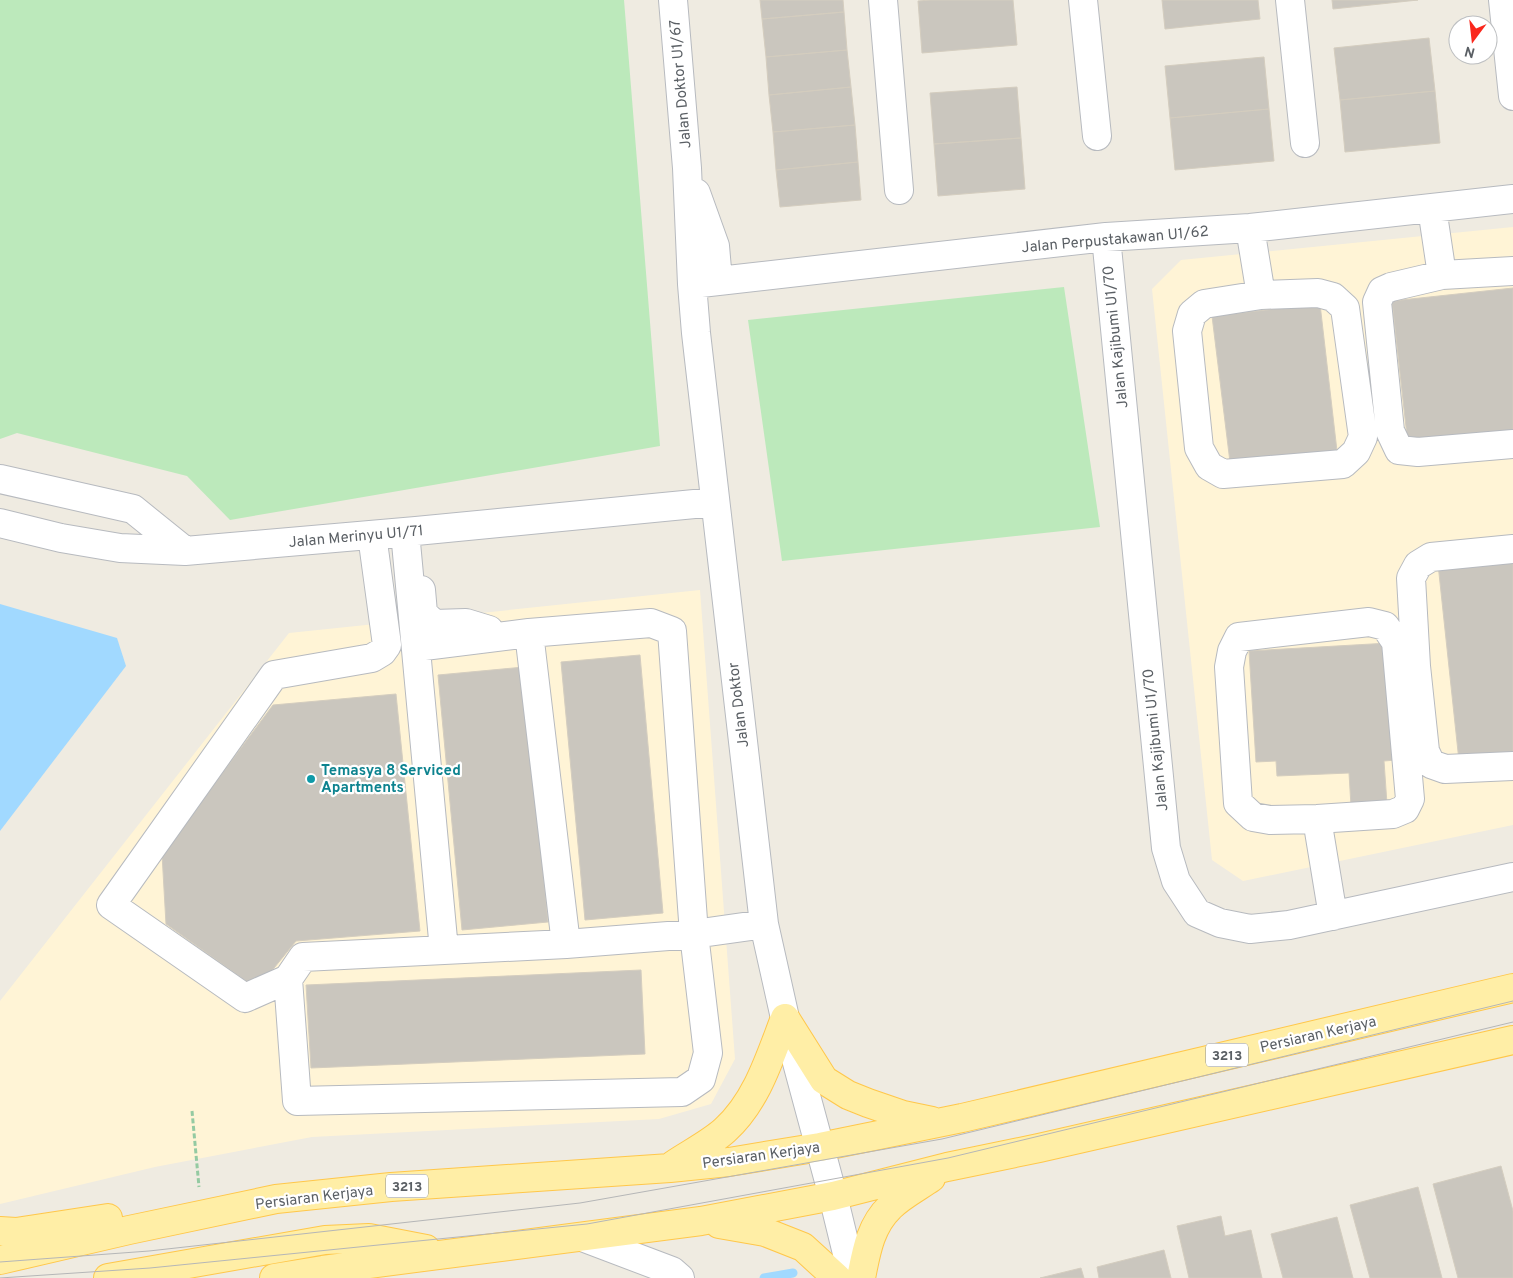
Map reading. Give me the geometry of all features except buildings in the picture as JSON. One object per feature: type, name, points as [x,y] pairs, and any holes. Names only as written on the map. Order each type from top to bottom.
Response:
[{"type":"main road","name":"Persiaran Kerjaya","points":[[0,1260],[276,1199],[391,1187],[670,1168],[729,1162],[820,1147],[940,1123],[1513,988]]},
{"type":"main road","points":[[785,1018],[824,1080],[848,1095],[868,1103],[903,1115],[940,1123]]},
{"type":"main road","points":[[670,1168],[725,1130],[738,1115],[760,1084],[785,1018]]},
{"type":"main road","points":[[274,1278],[701,1221],[834,1196],[947,1167],[1039,1148],[1513,1040]]},
{"type":"main road","points":[[861,1278],[867,1244],[878,1221],[890,1206],[947,1167]]},
{"type":"main road","points":[[0,1231],[16,1232],[200,1205],[276,1199]]},
{"type":"main road","points":[[701,1221],[765,1232],[803,1247],[837,1278]]},
{"type":"main road","points":[[108,1278],[325,1240],[369,1238],[450,1254]]},
{"type":"street","name":"Jalan Doktor U1/67","points":[[673,0],[687,168],[715,246],[705,282]]},
{"type":"street","points":[[883,0],[899,190]]},
{"type":"street","points":[[1083,0],[1097,136]]},
{"type":"street","points":[[1290,0],[1305,143]]},
{"type":"street","points":[[1503,0],[1513,96]]},
{"type":"street","name":"Jalan Perpustakawan U1/62","points":[[705,282],[1106,237],[1250,228],[1513,199]]},
{"type":"street","points":[[1432,208],[1442,276]]},
{"type":"street","points":[[1250,228],[1261,295]]},
{"type":"street","name":"Jalan Kajibumi U1/70","points":[[1106,237],[1166,848],[1176,881],[1197,913],[1220,922],[1250,929],[1289,925],[1513,877]]},
{"type":"street","points":[[1513,270],[1442,276],[1391,287],[1382,291],[1377,302],[1390,431],[1398,450],[1418,452],[1513,444]]},
{"type":"street","name":"Jalan Doktor","points":[[705,282],[715,502],[765,931],[785,1018],[834,1196],[853,1278]]},
{"type":"street","points":[[1318,293],[1334,297],[1345,308],[1363,437],[1356,452],[1343,464],[1223,474],[1208,466],[1199,448],[1187,331],[1192,314],[1204,304],[1261,295],[1318,293]]},
{"type":"street","points":[[0,480],[133,509],[185,551]]},
{"type":"street","name":"Jalan Merinyu U1/71","points":[[0,522],[61,538],[120,548],[185,551],[411,532],[715,502]]},
{"type":"street","points":[[411,532],[423,613],[434,624],[466,623],[518,634]]},
{"type":"street","points":[[411,532],[416,647],[444,950]]},
{"type":"street","points":[[372,535],[387,645],[382,652],[372,658],[274,675],[111,905],[245,998],[288,979],[303,957],[566,944],[694,934],[765,931]]},
{"type":"street","points":[[1513,549],[1431,557],[1418,565],[1411,578],[1416,666],[1425,751],[1431,764],[1445,769],[1513,766]]},
{"type":"street","points":[[1369,622],[1385,626],[1396,642],[1410,799],[1405,809],[1393,814],[1318,819],[1270,820],[1253,817],[1238,803],[1229,667],[1232,651],[1239,637],[1369,622]]},
{"type":"street","points":[[288,979],[297,1101],[682,1092],[701,1080],[708,1053],[694,934],[672,631],[651,623],[518,634],[416,647]]},
{"type":"street","points":[[518,634],[566,944]]},
{"type":"street","points":[[1318,819],[1333,916]]},
{"type":"street","points":[[700,990],[711,944],[765,931]]},
{"type":"street","points":[[582,1237],[672,1271],[680,1278]]},
{"type":"path","points":[[192,1111],[199,1175]]},
{"type":"shaded area","points":[[1513,227],[1513,825],[1243,881],[1212,860],[1152,289],[1181,260]]},
{"type":"shaded area","points":[[700,590],[735,1059],[711,1104],[659,1119],[312,1137],[155,1167],[0,1204],[0,1001],[289,633]]},
{"type":"green space","points":[[0,0],[624,0],[660,446],[230,520],[187,476],[17,433],[0,439]]},
{"type":"green space","points":[[1064,287],[1100,527],[782,561],[748,320]]},
{"type":"water","points":[[0,604],[117,638],[126,666],[0,831]]},
{"type":"waterway","points":[[764,1278],[793,1273]]},
{"type":"tram line","points":[[0,1262],[149,1251],[580,1203],[942,1139],[1513,1001]]},
{"type":"tram line","points":[[0,1278],[150,1268],[587,1224],[948,1158],[1513,1022]]},
{"type":"place","name":"Temasya 8 Serviced Apartments","points":[[311,779]]}]
